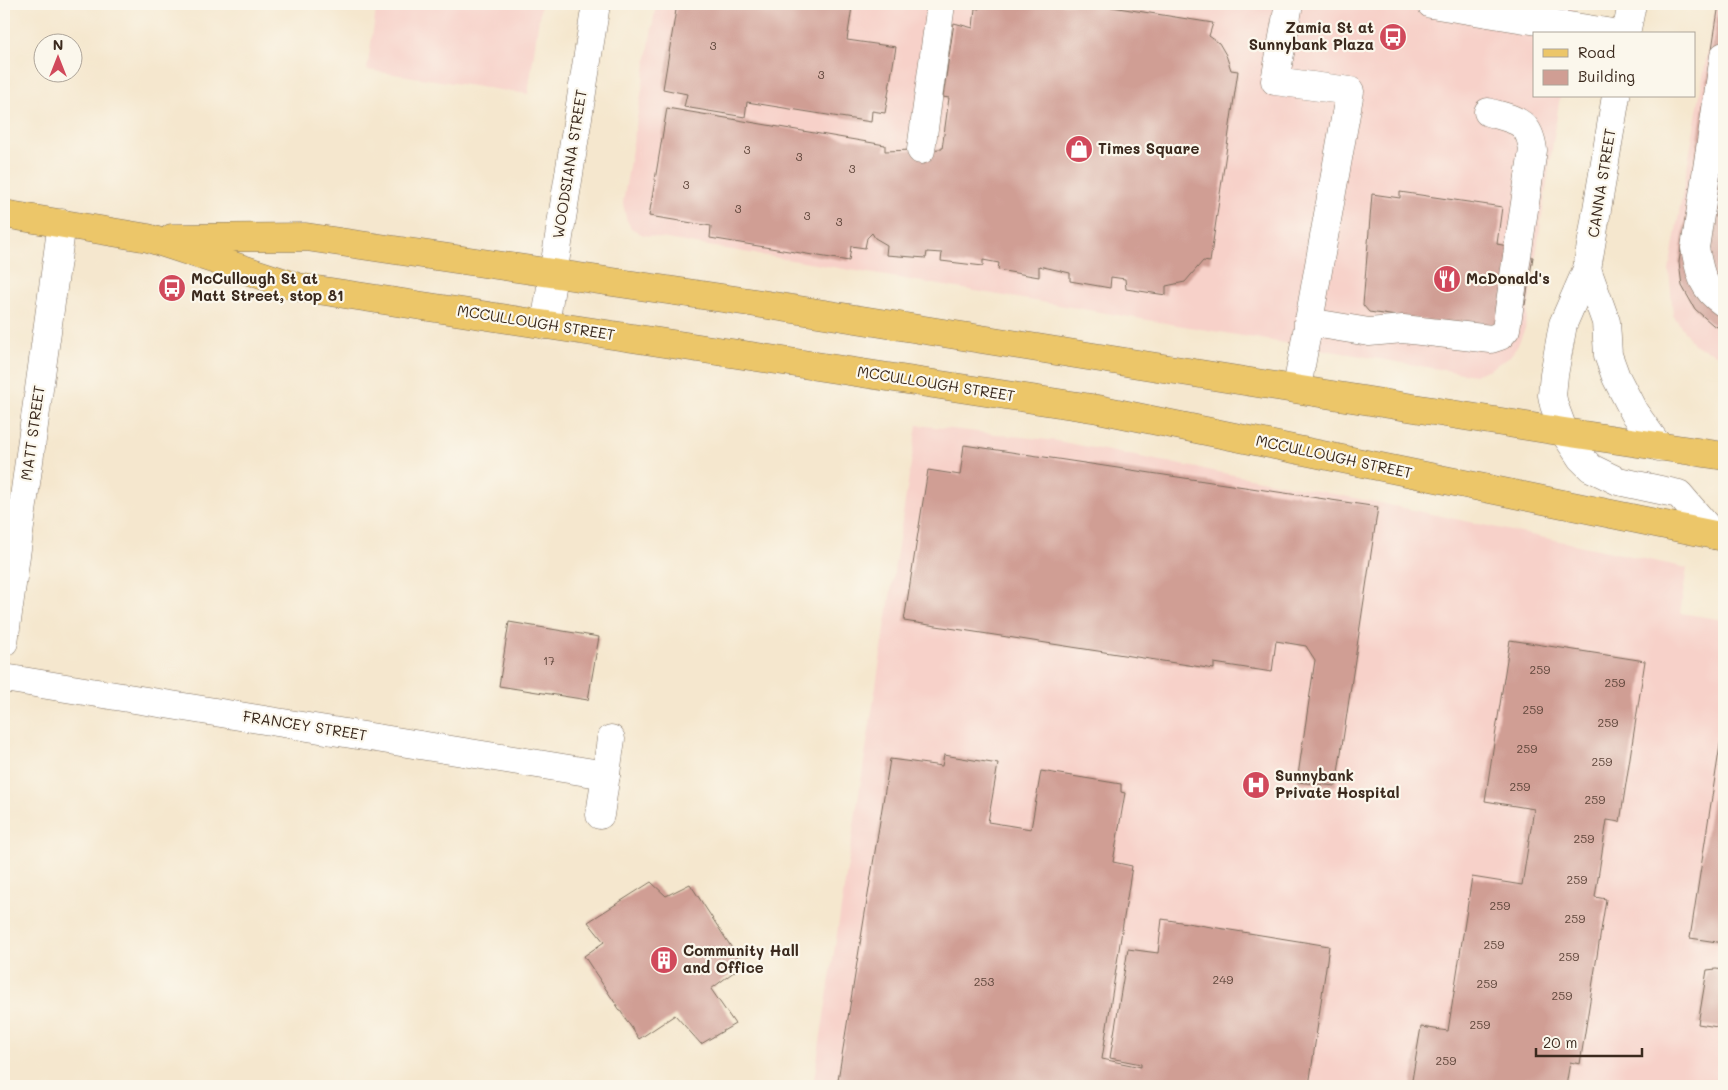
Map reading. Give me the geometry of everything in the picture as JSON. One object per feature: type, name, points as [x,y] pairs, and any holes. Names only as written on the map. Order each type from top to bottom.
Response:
[{"type":"main road","name":"MCCULLOUGH STREET","points":[[4,214],[148,238],[298,287],[1098,410],[1719,536]]},
{"type":"main road","name":"MCCULLOUGH STREET","points":[[148,238],[306,237],[553,275],[730,299],[1724,456]]},
{"type":"street","name":"WOODSIANA STREET","points":[[545,325],[596,4]]},
{"type":"street","points":[[920,150],[941,4]]},
{"type":"street","points":[[1289,4],[1275,81],[1350,91],[1297,388]]},
{"type":"street","points":[[1431,4],[1606,32]]},
{"type":"street","points":[[1626,32],[1632,4]]},
{"type":"street","points":[[1724,56],[1696,248],[1700,273],[1710,293],[1724,303]]},
{"type":"street","name":"CANNA STREET","points":[[1616,98],[1587,269],[1563,324],[1552,395],[1564,432],[1581,458],[1600,474],[1618,481],[1679,494],[1719,536]]},
{"type":"street","points":[[1308,322],[1369,332],[1403,329],[1491,339],[1500,336],[1506,329],[1533,150],[1531,134],[1519,122],[1488,112]]},
{"type":"street","name":"MATT STREET","points":[[4,642],[62,223]]},
{"type":"street","name":"CANNA STREET","points":[[1587,269],[1606,322],[1608,355],[1616,377],[1634,412],[1659,447]]},
{"type":"street","name":"FRANCEY STREET","points":[[4,678],[606,775]]},
{"type":"street","points":[[600,815],[611,739]]},
{"type":"shaded area","points":[[377,4],[541,4],[528,94],[367,70]]},
{"type":"shaded area","points":[[656,4],[1575,4],[1570,32],[1533,32],[1533,98],[1560,98],[1525,328],[1517,347],[1510,356],[1490,369],[1474,375],[643,235],[631,228],[626,218],[623,203]]},
{"type":"shaded area","points":[[1716,4],[1724,4],[1724,357],[1694,345],[1673,315],[1669,270]]},
{"type":"shaded area","name":"Sunnybank Private Hospital","points":[[917,425],[1057,441],[1380,503],[1687,568],[1680,613],[1724,620],[1724,1086],[813,1086]]},
{"type":"building","points":[[677,4],[830,4],[852,7],[847,40],[896,47],[885,113],[872,111],[871,122],[747,102],[745,117],[684,107],[687,94],[663,89]]},
{"type":"building","name":"Times Square","points":[[979,4],[1093,4],[1213,23],[1209,36],[1219,43],[1226,55],[1231,70],[1238,71],[1210,262],[1203,261],[1185,282],[1166,286],[1166,295],[1126,289],[1125,279],[1111,277],[1110,288],[1070,281],[1070,273],[1039,266],[1039,277],[998,270],[999,263],[983,260],[983,266],[941,261],[942,253],[927,252],[926,258],[886,255],[887,245],[875,238],[872,233],[867,238],[865,248],[851,246],[849,261],[710,238],[711,226],[649,216],[667,108],[885,145],[885,151],[942,149],[949,98],[943,97],[954,23],[973,28],[975,8],[979,9]]},
{"type":"building","points":[[1719,4],[1724,4],[1724,330],[1713,325],[1695,309],[1682,286],[1679,262]]},
{"type":"building","name":"McDonald's","points":[[1400,192],[1502,207],[1497,244],[1513,247],[1512,254],[1533,257],[1525,305],[1504,302],[1500,331],[1369,312],[1363,305],[1372,194],[1400,198]]},
{"type":"building","points":[[964,445],[1378,507],[1336,786],[1297,782],[1315,660],[1306,646],[1276,641],[1272,672],[1214,663],[1214,669],[904,621],[928,470],[960,475]]},
{"type":"building","points":[[509,622],[599,637],[588,700],[499,686]]},
{"type":"building","points":[[1510,640],[1645,661],[1620,822],[1607,820],[1595,897],[1606,899],[1580,1064],[1570,1062],[1566,1086],[1411,1086],[1421,1027],[1448,1031],[1472,877],[1522,885],[1534,809],[1485,801]]},
{"type":"building","points":[[1724,726],[1724,943],[1690,938]]},
{"type":"building","points":[[944,755],[998,764],[988,822],[1031,829],[1041,771],[1121,784],[1121,792],[1125,793],[1113,862],[1132,866],[1102,1059],[1141,1067],[1141,1064],[1110,1058],[1128,949],[1158,953],[1162,919],[1329,946],[1309,1086],[837,1086],[890,759],[942,766]]},
{"type":"building","name":"Community Hall and Office","points":[[651,882],[666,896],[690,884],[743,965],[711,989],[735,1024],[701,1044],[675,1015],[639,1039],[584,956],[604,942],[588,922]]},
{"type":"building","points":[[1707,970],[1724,970],[1724,1028],[1698,1024]]},
{"type":"place","name":"Zamia St at Sunnybank Plaza","points":[[1393,37]]},
{"type":"place","name":"Times Square","points":[[1079,149]]},
{"type":"place","name":"McDonald's","points":[[1447,279]]},
{"type":"place","name":"McCullough St at Matt Street, stop 81","points":[[172,288]]},
{"type":"place","name":"Sunnybank Private Hospital","points":[[1256,785]]},
{"type":"place","name":"Community Hall and Office","points":[[664,960]]}]
